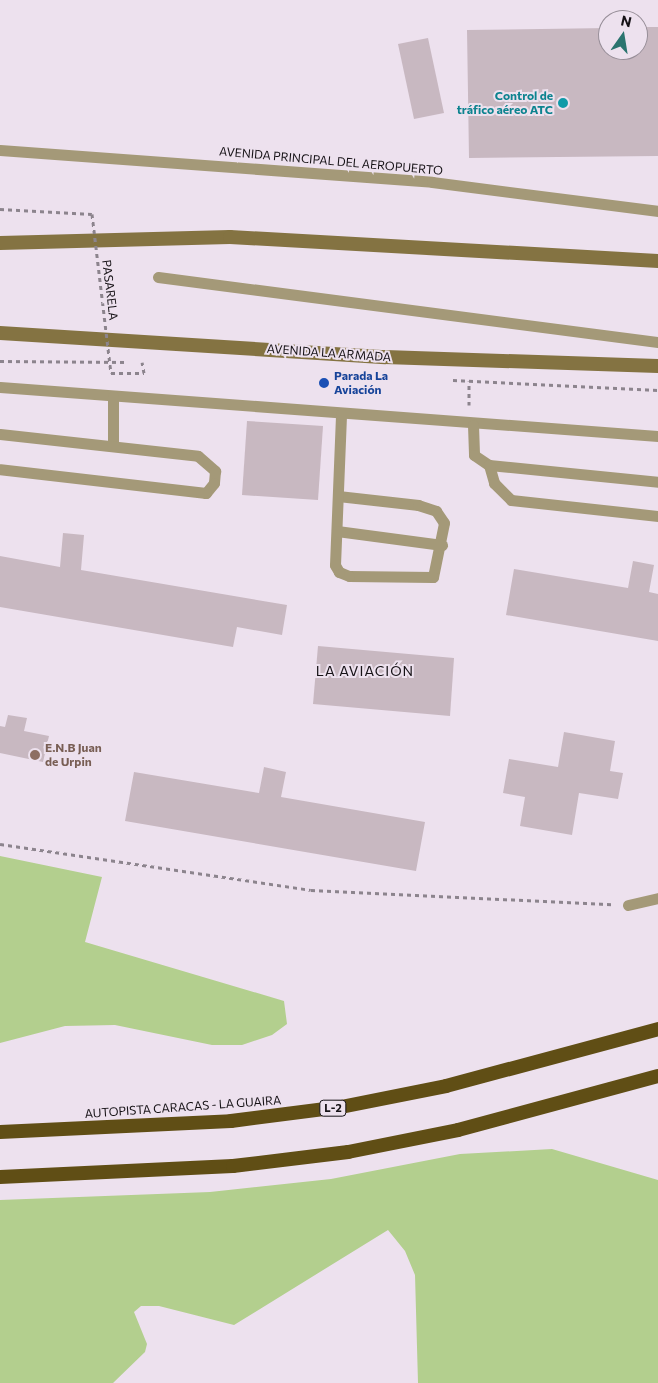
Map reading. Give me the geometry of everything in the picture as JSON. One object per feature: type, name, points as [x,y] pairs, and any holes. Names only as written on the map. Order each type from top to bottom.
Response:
[{"type":"highway","name":"AUTOPISTA CARACAS - LA GUAIRA","points":[[4,1131],[231,1121],[350,1106],[446,1086],[658,1029]]},
{"type":"highway","points":[[0,1177],[223,1167],[348,1152],[458,1130],[658,1076]]},
{"type":"main road","points":[[0,243],[21,241],[230,238],[658,261]]},
{"type":"main road","points":[[0,252],[21,241]]},
{"type":"main road","points":[[0,323],[31,334]]},
{"type":"main road","name":"AVENIDA LA ARMADA","points":[[0,333],[385,357],[658,366]]},
{"type":"lane","name":"AVENIDA PRINCIPAL DEL AEROPUERTO","points":[[0,150],[432,182],[658,211]]},
{"type":"lane","points":[[158,278],[658,342]]},
{"type":"lane","points":[[0,388],[473,425],[658,436]]},
{"type":"lane","points":[[113,396],[113,445]]},
{"type":"lane","points":[[338,496],[418,505],[436,511],[444,522],[442,545],[436,572],[426,580],[349,576],[339,572],[335,566],[341,414]]},
{"type":"lane","points":[[473,425],[474,455],[489,465],[658,482]]},
{"type":"lane","points":[[0,434],[113,445],[198,456],[215,471],[214,483],[206,493],[0,469]]},
{"type":"lane","points":[[489,465],[494,483],[512,500],[658,516]]},
{"type":"lane","points":[[337,531],[442,545]]},
{"type":"lane","points":[[628,905],[658,898]]},
{"type":"path","name":"PASARELA","points":[[0,210],[92,214],[112,373],[144,373],[143,362],[0,361]]},
{"type":"path","points":[[0,844],[311,890],[628,905]]},
{"type":"green space","points":[[0,856],[102,877],[85,942],[284,1001],[287,1024],[272,1035],[242,1045],[212,1045],[115,1025],[65,1026],[0,1043]]},
{"type":"green space","points":[[552,1149],[658,1180],[658,1383],[418,1383],[415,1275],[405,1251],[388,1230],[234,1325],[159,1306],[141,1306],[134,1312],[147,1344],[145,1352],[113,1383],[0,1383],[0,1200],[210,1192],[331,1179],[460,1154]]},
{"type":"building","name":"Control de tráfico aéreo ATC","points":[[648,27],[658,27],[658,156],[469,158],[467,30],[598,28],[598,60],[648,60]]},
{"type":"building","points":[[428,38],[444,113],[414,119],[398,44]]},
{"type":"building","points":[[247,421],[323,426],[318,500],[242,495]]},
{"type":"building","points":[[63,533],[84,535],[81,570],[287,605],[282,635],[237,627],[233,647],[0,607],[0,556],[60,567]]},
{"type":"building","points":[[633,561],[654,565],[649,592],[658,594],[658,641],[506,615],[514,569],[628,588]]},
{"type":"building","points":[[318,646],[454,658],[450,716],[313,704]]},
{"type":"building","points":[[8,715],[27,718],[24,731],[49,736],[43,762],[0,753],[0,726],[5,727]]},
{"type":"building","points":[[564,732],[615,741],[610,771],[623,773],[618,799],[579,793],[572,835],[520,826],[525,797],[503,793],[509,759],[558,767]]},
{"type":"building","points":[[264,767],[286,772],[281,797],[425,822],[416,871],[125,821],[134,772],[259,793]]},
{"type":"place","name":"Control de tráfico aéreo ATC","points":[[563,103]]},
{"type":"place","name":"Parada La Aviación","points":[[324,383]]},
{"type":"place","name":"E.N.B Juan de Urpin","points":[[35,755]]},
{"type":"district","name":"LA AVIACIÓN","points":[[365,671]]}]
